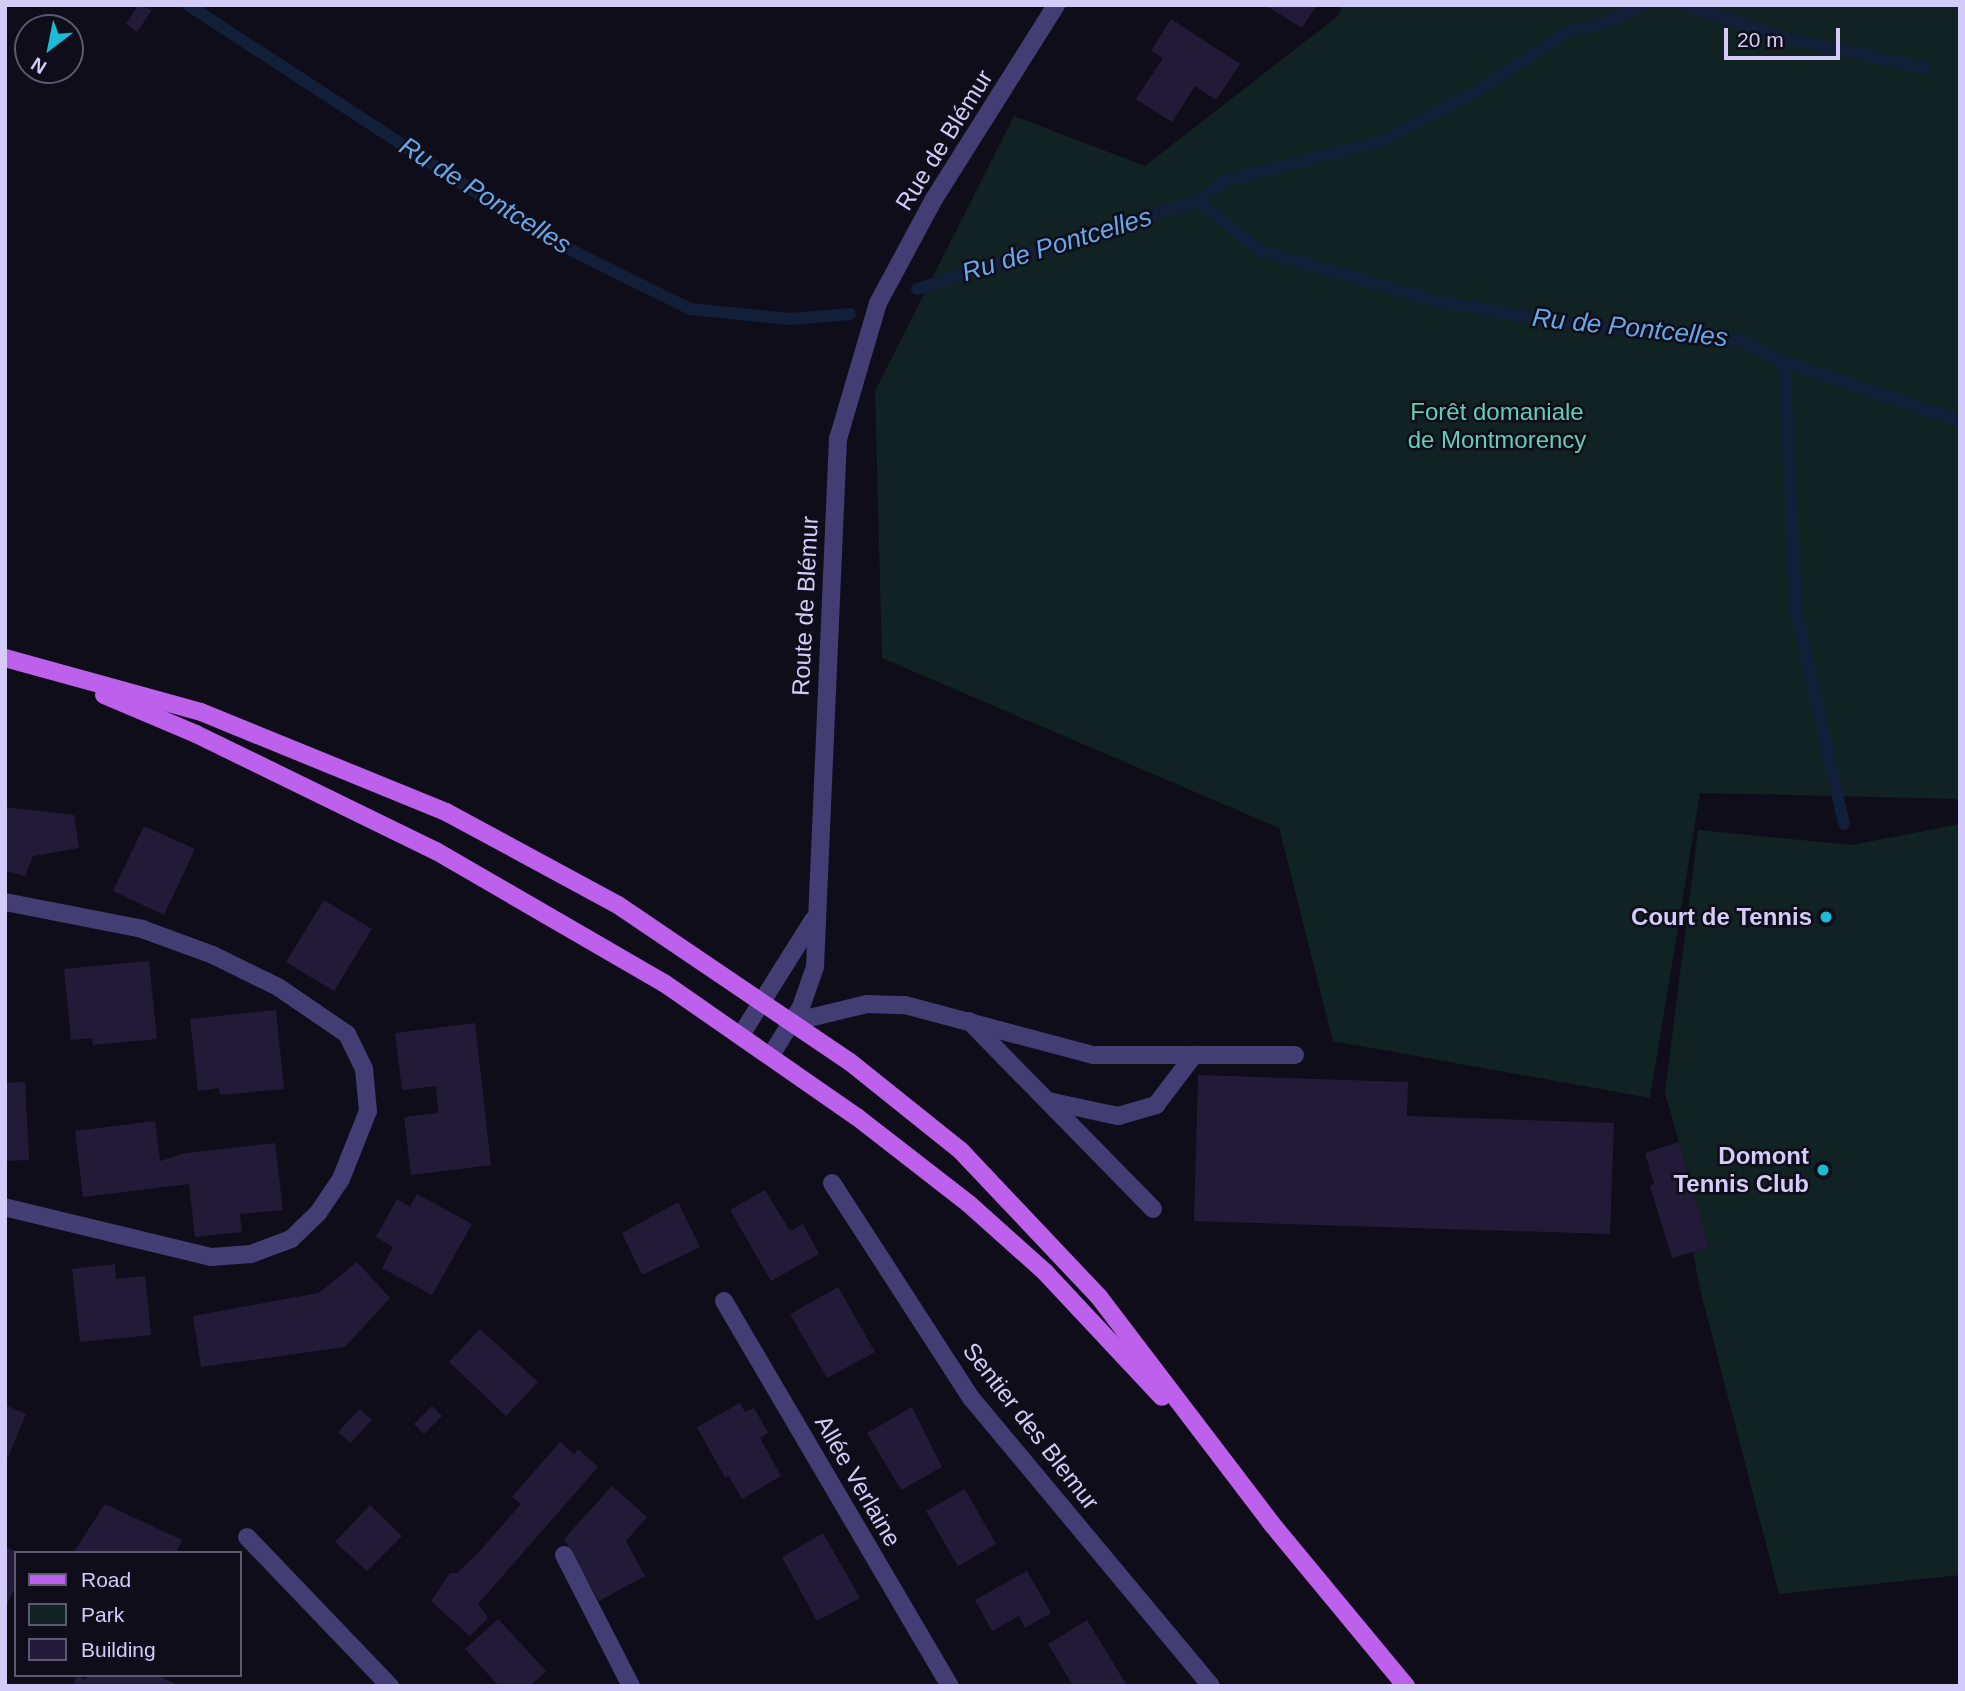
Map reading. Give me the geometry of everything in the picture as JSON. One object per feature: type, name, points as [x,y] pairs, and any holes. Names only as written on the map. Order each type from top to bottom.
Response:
[{"type":"main road","points":[[5,657],[201,712],[446,812],[618,905],[763,1001],[907,1105],[1019,1208],[1098,1297],[1223,1462],[1406,1686]]},
{"type":"main road","points":[[33,665],[196,734],[436,851],[553,915],[771,1055],[969,1204],[1045,1272],[1223,1462]]},
{"type":"main road","points":[[1378,1650],[1418,1686]]},
{"type":"street","name":"Rue de Blémur","points":[[878,303],[934,199],[1056,5]]},
{"type":"street","name":"Route de Blémur","points":[[771,1055],[793,1022],[815,967],[814,917],[838,439],[878,303]]},
{"type":"street","points":[[5,902],[142,929],[213,956],[278,987],[347,1034],[364,1069],[368,1111],[341,1179],[318,1213],[291,1239],[251,1254],[211,1257],[5,1207]]},
{"type":"street","name":"Route de Blémur","points":[[741,1035],[814,917]]},
{"type":"street","points":[[793,1022],[867,1004],[905,1005],[1093,1055],[1295,1055]]},
{"type":"street","points":[[970,1021],[1153,1209]]},
{"type":"street","points":[[1048,1101],[1118,1116],[1156,1105],[1194,1055]]},
{"type":"street","name":"Sentier des Blemur","points":[[832,1183],[972,1399],[1211,1686]]},
{"type":"street","name":"Allée Verlaine","points":[[724,1301],[950,1686]]},
{"type":"street","points":[[247,1537],[390,1686]]},
{"type":"street","points":[[564,1555],[631,1686]]},
{"type":"green space","name":"Forêt domaniale de Montmorency","points":[[1343,5],[1960,5],[1960,799],[1700,793],[1650,1098],[1333,1041],[1279,828],[882,658],[875,391],[1014,116],[1145,166],[1338,16]]},
{"type":"green space","name":"Domont Tennis Club","points":[[1960,824],[1960,1575],[1779,1594],[1700,1289],[1693,1252],[1709,1247],[1665,1093],[1698,830],[1852,845]]},
{"type":"building","points":[[138,5],[152,10],[137,32],[126,24]]},
{"type":"building","points":[[1265,5],[1317,5],[1302,28]]},
{"type":"building","points":[[1171,19],[1240,64],[1216,100],[1195,86],[1172,122],[1136,99],[1163,58],[1151,51]]},
{"type":"building","points":[[5,807],[74,815],[79,848],[33,856],[25,876],[5,871]]},
{"type":"building","points":[[144,826],[195,849],[164,915],[113,891]]},
{"type":"building","points":[[324,900],[372,929],[334,991],[286,962]]},
{"type":"building","points":[[149,961],[157,1039],[93,1045],[92,1038],[71,1040],[64,969]]},
{"type":"building","points":[[276,1010],[284,1089],[221,1095],[218,1088],[198,1091],[190,1019]]},
{"type":"building","points":[[475,1023],[491,1165],[411,1175],[404,1117],[438,1113],[436,1086],[402,1090],[395,1033]]},
{"type":"building","points":[[1198,1075],[1408,1082],[1407,1116],[1614,1123],[1610,1234],[1194,1221]]},
{"type":"building","points":[[25,1082],[29,1160],[5,1161],[5,1083]]},
{"type":"building","points":[[155,1121],[160,1161],[186,1153],[275,1143],[283,1210],[240,1214],[242,1232],[195,1237],[189,1184],[83,1197],[75,1131]]},
{"type":"building","points":[[1679,1142],[1709,1247],[1672,1258],[1650,1186],[1654,1184],[1645,1153]]},
{"type":"building","points":[[765,1190],[790,1231],[803,1224],[819,1254],[771,1281],[730,1210]]},
{"type":"building","points":[[417,1194],[472,1224],[432,1295],[382,1268],[393,1247],[376,1237],[397,1199],[410,1207]]},
{"type":"building","points":[[678,1202],[700,1247],[642,1275],[622,1233]]},
{"type":"building","points":[[357,1262],[390,1298],[345,1347],[201,1367],[193,1316],[319,1293]]},
{"type":"building","points":[[115,1264],[116,1279],[145,1276],[151,1335],[80,1342],[72,1269]]},
{"type":"building","points":[[838,1287],[875,1352],[827,1378],[790,1314]]},
{"type":"building","points":[[480,1329],[538,1382],[506,1416],[449,1362]]},
{"type":"building","points":[[740,1403],[745,1412],[754,1408],[768,1433],[760,1438],[781,1476],[742,1499],[729,1476],[725,1478],[697,1427]]},
{"type":"building","points":[[5,1405],[26,1414],[8,1457],[5,1456]]},
{"type":"building","points":[[432,1406],[442,1416],[424,1434],[414,1424]]},
{"type":"building","points":[[912,1407],[942,1467],[901,1490],[867,1433]]},
{"type":"building","points":[[360,1409],[372,1420],[350,1443],[338,1432]]},
{"type":"building","points":[[560,1442],[574,1454],[578,1449],[598,1467],[478,1604],[488,1618],[470,1636],[431,1601],[450,1573],[457,1573],[479,1552],[521,1504],[512,1497]]},
{"type":"building","points":[[612,1486],[647,1517],[626,1541],[645,1576],[599,1601],[564,1539]]},
{"type":"building","points":[[965,1489],[996,1544],[958,1566],[926,1511]]},
{"type":"building","points":[[105,1504],[182,1540],[177,1551],[74,1551]]},
{"type":"building","points":[[370,1505],[402,1536],[367,1571],[335,1542]]},
{"type":"building","points":[[823,1533],[860,1598],[817,1621],[782,1557]]},
{"type":"building","points":[[5,1547],[16,1551],[14,1590],[5,1608]]},
{"type":"building","points":[[1027,1571],[1051,1613],[1025,1628],[1019,1616],[992,1631],[975,1600]]},
{"type":"building","points":[[498,1619],[546,1671],[530,1686],[499,1686],[465,1649]]},
{"type":"building","points":[[1087,1620],[1126,1684],[1123,1686],[1073,1686],[1048,1644]]},
{"type":"building","points":[[76,1677],[85,1680],[86,1677],[162,1677],[179,1686],[72,1686]]},
{"type":"waterway","name":"Ru de Pontcelles","points":[[188,5],[539,234],[690,309],[790,319],[850,314]]},
{"type":"waterway","name":"Ru de Pontcelles","points":[[1197,201],[1224,181],[1382,141],[1475,92],[1567,32],[1609,22],[1642,5]]},
{"type":"waterway","name":"Ru de Pontcelles","points":[[1684,5],[1793,40],[1926,68]]},
{"type":"waterway","name":"Ru de Pontcelles","points":[[917,289],[1197,201],[1261,251],[1436,301],[1590,327],[1743,341],[1784,362],[1796,611],[1844,824]]},
{"type":"waterway","points":[[1784,362],[1960,421]]},
{"type":"place","name":"Court de Tennis","points":[[1826,917]]},
{"type":"place","name":"Domont Tennis Club","points":[[1823,1170]]}]
